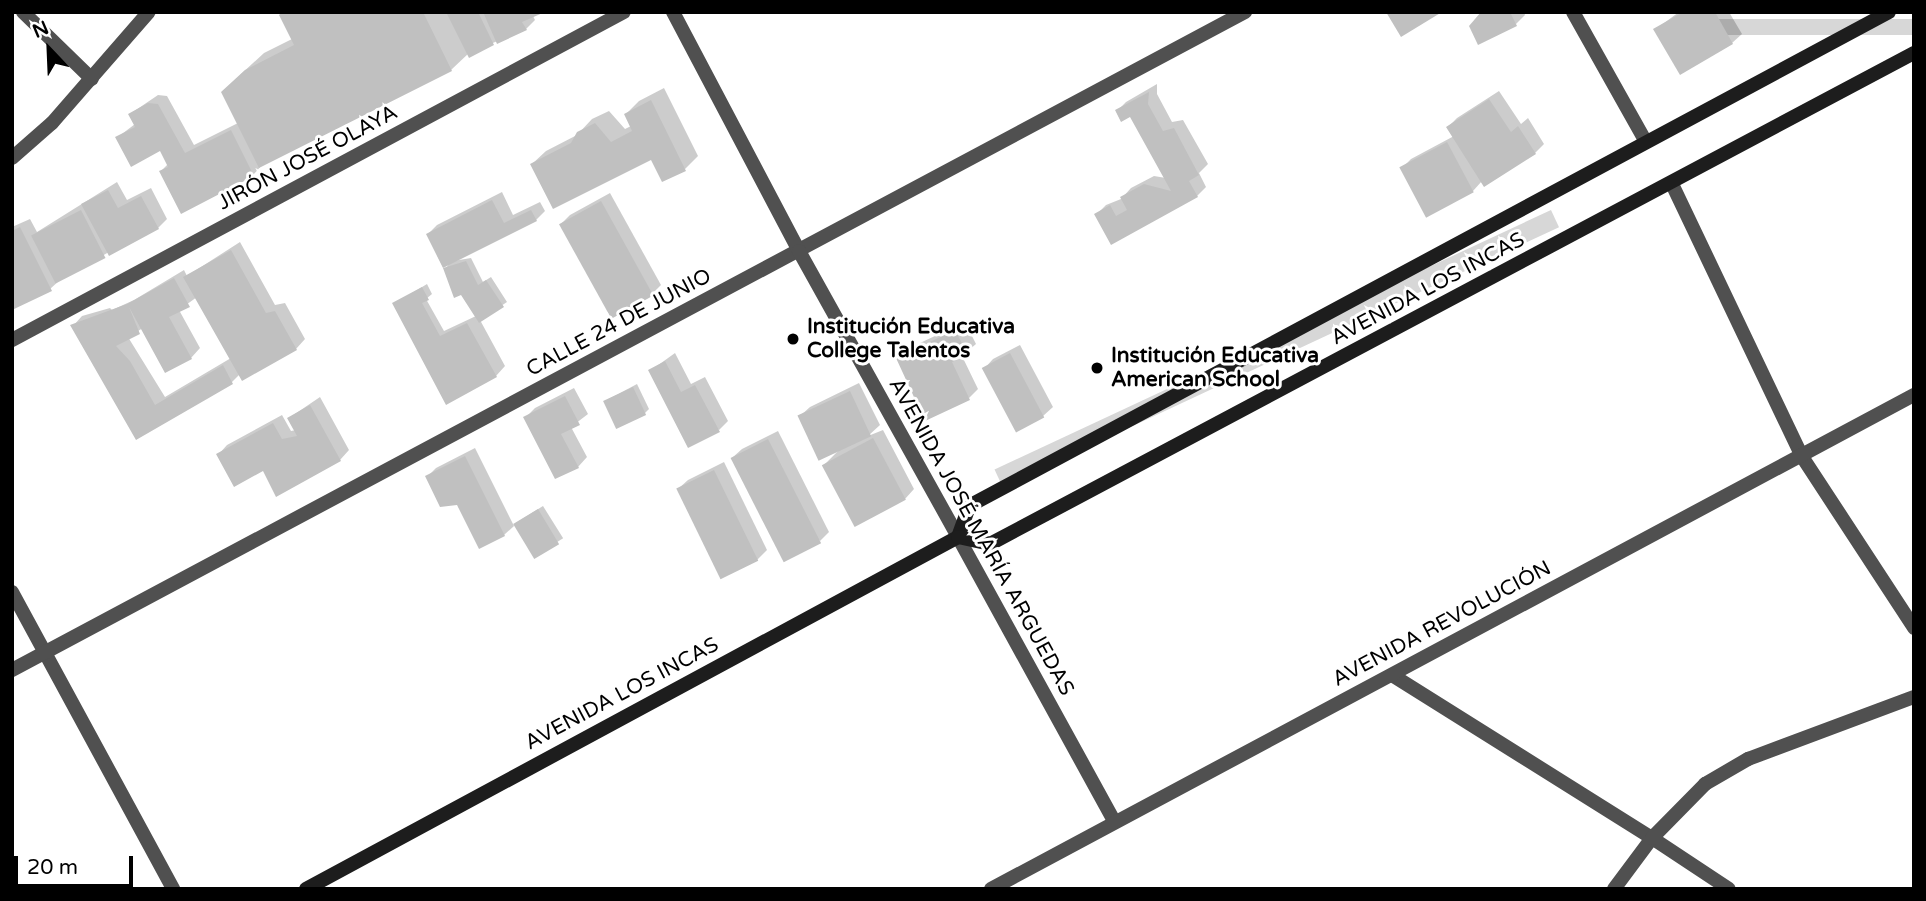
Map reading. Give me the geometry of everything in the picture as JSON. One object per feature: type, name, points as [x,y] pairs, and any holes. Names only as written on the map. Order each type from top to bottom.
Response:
[{"type":"main road","name":"AVENIDA LOS INCAS","points":[[958,537],[969,506],[1889,12]]},
{"type":"main road","name":"AVENIDA LOS INCAS","points":[[306,889],[958,537],[990,544],[1672,184],[1914,53]]},
{"type":"street","points":[[23,12],[92,79]]},
{"type":"street","points":[[12,158],[52,123],[149,12]]},
{"type":"street","name":"JIRÓN JOSÉ OLAYA","points":[[12,340],[624,12]]},
{"type":"street","name":"AVENIDA JOSÉ MARÍA ARGUEDAS","points":[[673,12],[799,251],[1115,822]]},
{"type":"street","name":"CALLE 24 DE JUNIO","points":[[12,670],[1245,12]]},
{"type":"street","points":[[1573,12],[1646,142]]},
{"type":"street","points":[[1672,184],[1801,455],[1914,628]]},
{"type":"street","name":"AVENIDA REVOLUCIÓN","points":[[991,889],[1914,395]]},
{"type":"street","points":[[12,592],[173,889]]},
{"type":"street","points":[[1392,674],[1729,889]]},
{"type":"street","points":[[1615,889],[1652,838],[1705,784],[1748,759],[1914,697]]},
{"type":"shaded area","points":[[1684,19],[1914,19],[1914,35],[1684,35]]},
{"type":"shaded area","points":[[1551,210],[1559,227],[1003,487],[995,469]]},
{"type":"building","points":[[282,12],[423,12],[452,71],[259,168],[221,92],[245,70],[294,45],[279,15]]},
{"type":"building","points":[[446,12],[478,12],[494,45],[469,58]]},
{"type":"building","points":[[483,12],[545,12],[522,22],[527,30],[497,44]]},
{"type":"building","points":[[1386,12],[1442,12],[1401,37]]},
{"type":"building","points":[[1481,12],[1510,12],[1517,26],[1478,45],[1469,26]]},
{"type":"building","points":[[1683,12],[1715,12],[1733,44],[1680,75],[1653,29]]},
{"type":"building","points":[[1149,92],[1148,104],[1163,131],[1174,128],[1199,175],[1189,181],[1198,197],[1111,245],[1094,214],[1110,205],[1116,216],[1127,210],[1120,197],[1144,184],[1171,191],[1130,117],[1121,122],[1115,110]]},
{"type":"building","points":[[1489,99],[1511,132],[1518,126],[1536,154],[1484,187],[1446,127]]},
{"type":"building","points":[[651,100],[686,171],[662,182],[651,160],[553,209],[530,164],[571,143],[577,132],[595,123],[611,142],[632,131],[624,114]]},
{"type":"building","points":[[148,103],[158,104],[185,153],[231,130],[254,176],[181,214],[159,171],[168,167],[160,151],[131,167],[115,137],[135,127],[128,114]]},
{"type":"building","points":[[1447,142],[1474,192],[1426,218],[1399,167]]},
{"type":"building","points":[[108,190],[118,208],[141,196],[159,229],[109,256],[81,204]]},
{"type":"building","points":[[492,200],[504,223],[531,210],[537,221],[443,268],[426,234]]},
{"type":"building","points":[[601,201],[653,295],[611,319],[559,224]]},
{"type":"building","points":[[81,210],[106,258],[56,284],[31,235]]},
{"type":"building","points":[[20,227],[52,291],[12,310],[12,231]]},
{"type":"building","points":[[231,250],[266,313],[275,311],[297,350],[242,381],[183,277]]},
{"type":"building","points":[[466,261],[478,285],[486,280],[504,307],[479,323],[461,295],[454,298],[443,268]]},
{"type":"building","points":[[174,278],[190,307],[169,317],[192,359],[165,373],[129,307],[140,334],[116,346],[130,361],[155,405],[223,365],[233,384],[136,440],[70,325],[127,304]]},
{"type":"building","points":[[422,287],[429,300],[422,303],[440,336],[467,323],[497,377],[446,405],[392,303]]},
{"type":"building","points":[[955,330],[968,355],[952,362],[970,400],[925,421],[896,358]]},
{"type":"building","points":[[1010,353],[1044,417],[1016,432],[982,368]]},
{"type":"building","points":[[665,361],[681,392],[695,385],[720,432],[688,448],[648,370]]},
{"type":"building","points":[[633,387],[646,415],[616,429],[603,401]]},
{"type":"building","points":[[850,391],[871,436],[819,461],[797,416]]},
{"type":"building","points":[[565,396],[580,425],[561,434],[579,468],[555,479],[523,417]]},
{"type":"building","points":[[310,405],[341,461],[276,497],[263,471],[234,487],[216,454],[273,423],[282,439],[297,436],[287,418]]},
{"type":"building","points":[[873,438],[906,500],[855,527],[822,465]]},
{"type":"building","points":[[768,439],[821,543],[784,562],[731,458]]},
{"type":"building","points":[[465,456],[505,536],[479,549],[457,505],[440,507],[425,476]]},
{"type":"building","points":[[714,470],[758,561],[721,579],[676,488]]},
{"type":"building","points":[[538,509],[559,544],[534,559],[513,524]]},
{"type":"place","name":"Institución Educativa College Talentos","points":[[793,339]]},
{"type":"place","name":"Institución Educativa American School","points":[[1097,368]]}]
